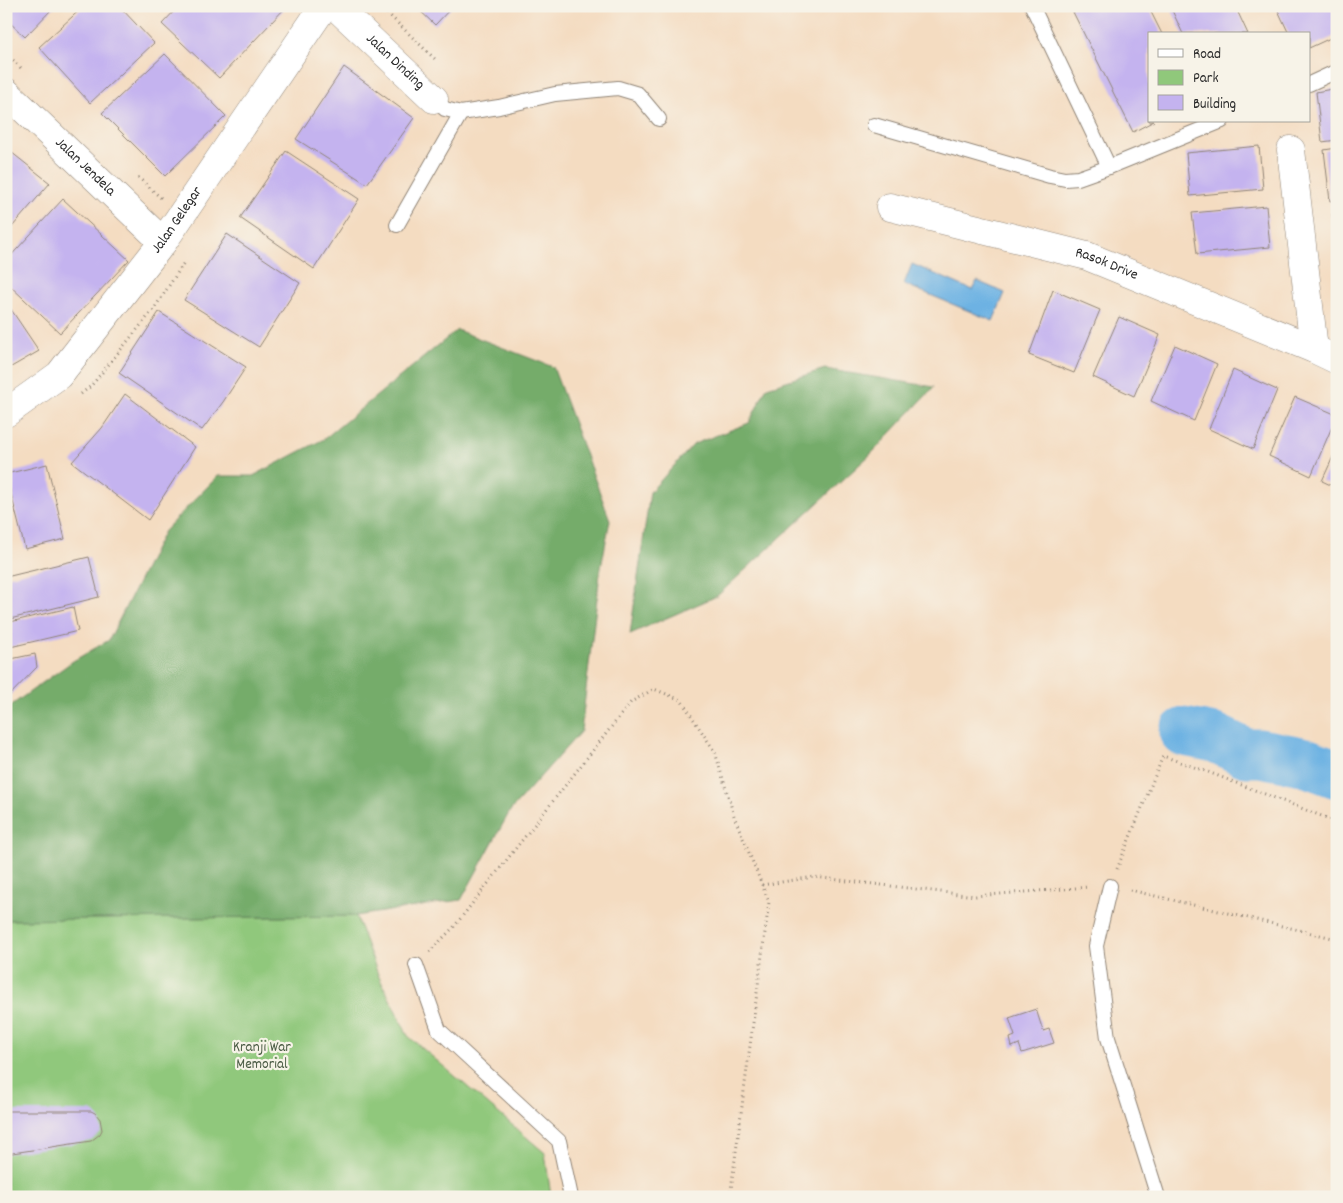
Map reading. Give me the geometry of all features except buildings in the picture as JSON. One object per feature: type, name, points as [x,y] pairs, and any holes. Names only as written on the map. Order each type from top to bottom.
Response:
[{"type":"street","name":"Jalan Gelegar","points":[[6,413],[59,375],[163,242],[324,6]]},
{"type":"street","name":"Jalan Dinding","points":[[335,6],[434,99]]},
{"type":"street","name":"Jalan Jendela","points":[[6,92],[163,242]]},
{"type":"street","name":"Rasok Drive","points":[[1291,150],[1326,355]]},
{"type":"street","name":"Rasok Drive","points":[[890,207],[1087,256],[1326,355]]},
{"type":"lane","points":[[1032,6],[1109,167]]},
{"type":"lane","points":[[1310,84],[1337,71]]},
{"type":"lane","points":[[434,99],[445,109],[461,113],[499,108],[555,94],[618,88],[638,94],[659,118]]},
{"type":"lane","points":[[397,225],[461,113]]},
{"type":"lane","points":[[874,125],[1065,179],[1078,178],[1109,167],[1220,122]]},
{"type":"lane","points":[[1110,886],[1096,946],[1108,1038],[1158,1197]]},
{"type":"lane","points":[[416,965],[440,1030],[559,1141],[571,1197]]},
{"type":"path","points":[[416,965],[453,928],[631,702],[654,689],[681,700],[715,752],[734,816],[769,902],[730,1197]]},
{"type":"path","points":[[1110,886],[1163,756],[1337,822]]},
{"type":"path","points":[[762,885],[814,877],[975,896],[1110,886],[1337,939]]},
{"type":"green space","points":[[457,330],[553,367],[610,520],[600,573],[581,731],[510,811],[461,900],[356,916],[6,920],[6,709],[73,661],[109,640],[164,531],[218,476],[253,476],[324,439]]},
{"type":"green space","points":[[825,369],[934,387],[872,453],[717,596],[630,634],[650,492],[694,444],[749,423],[767,387]]},
{"type":"green space","name":"Kranji War Memorial","points":[[356,916],[379,977],[408,1036],[545,1153],[551,1197],[6,1197],[6,920]]},
{"type":"water","points":[[912,264],[972,290],[977,281],[1005,293],[993,321],[904,284]]},
{"type":"waterway","points":[[1184,732],[1215,738],[1246,753],[1260,753],[1302,761],[1337,774]]}]
